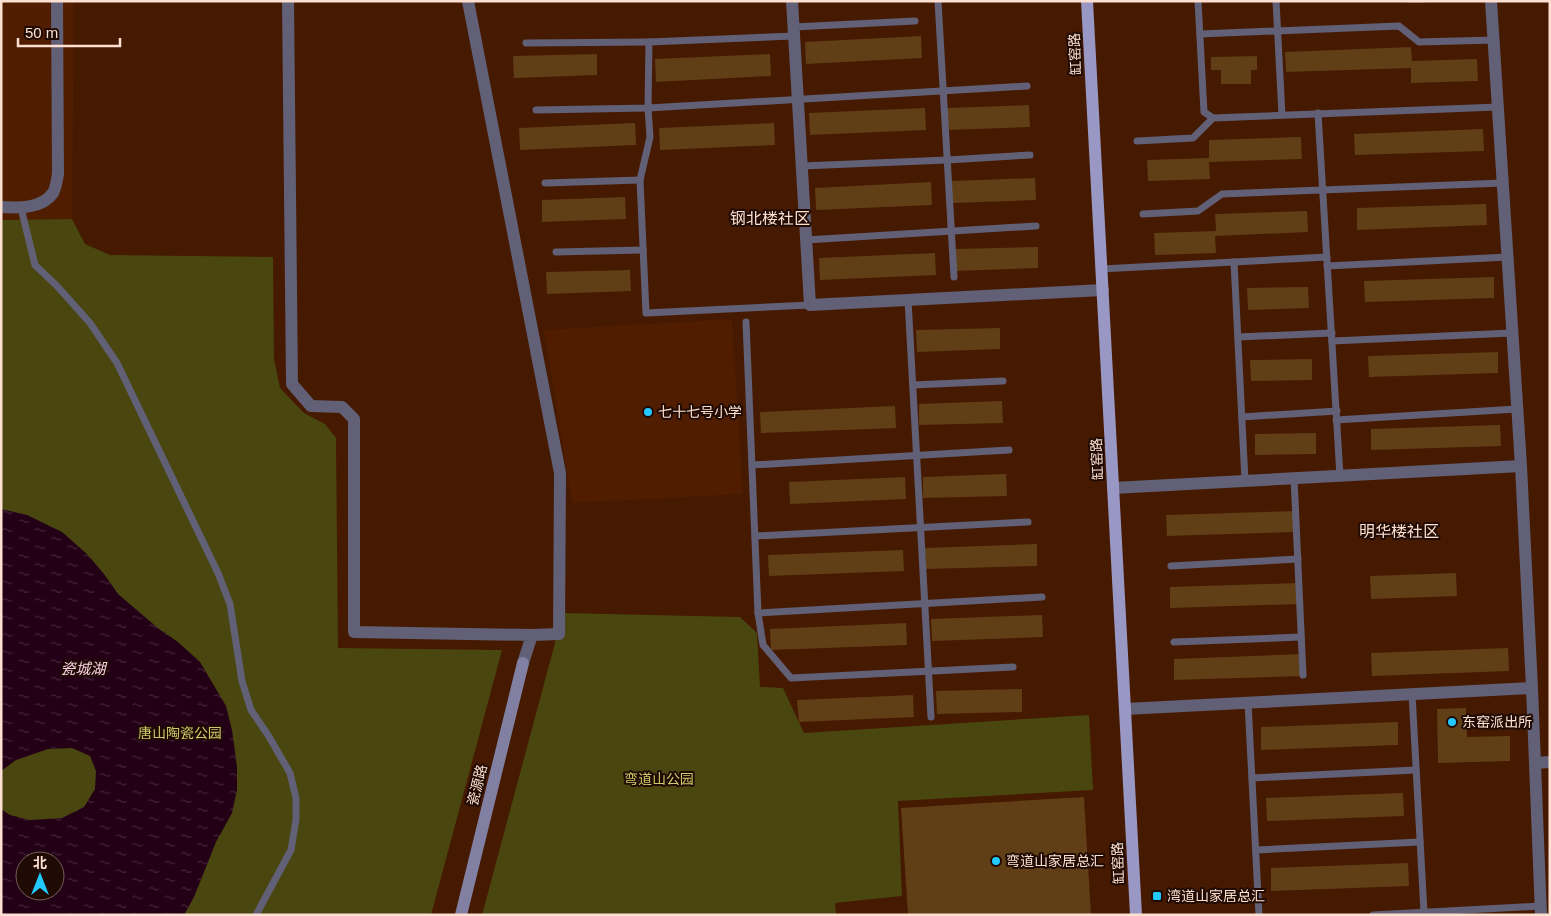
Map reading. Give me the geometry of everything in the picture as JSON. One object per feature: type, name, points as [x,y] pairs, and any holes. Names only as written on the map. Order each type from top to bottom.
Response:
[{"type":"main road","name":"缸窑路","points":[[1087,1],[1136,915]]},
{"type":"street","points":[[1,207],[21,208],[44,202],[53,192],[58,174],[57,1]]},
{"type":"street","points":[[288,1],[292,384],[311,406],[342,407],[354,419],[354,632],[559,634],[560,473],[468,1]]},
{"type":"street","points":[[792,1],[810,305],[1103,290]]},
{"type":"street","points":[[1491,1],[1521,466],[1541,910]]},
{"type":"street","points":[[1113,488],[1521,466]]},
{"type":"street","name":"瓷源路","points":[[460,915],[523,663],[532,635]]},
{"type":"street","points":[[1125,709],[1532,688]]},
{"type":"street","points":[[1535,763],[1550,762]]},
{"type":"lane","points":[[938,1],[954,277]]},
{"type":"lane","points":[[1198,1],[1204,112],[1213,118],[1498,107]]},
{"type":"lane","points":[[1276,1],[1282,115]]},
{"type":"lane","points":[[526,43],[649,42],[914,21]]},
{"type":"lane","points":[[1200,34],[1399,26],[1419,42],[1494,40]]},
{"type":"lane","points":[[649,42],[648,108],[650,137],[640,180],[646,313],[810,305]]},
{"type":"lane","points":[[536,110],[648,108],[1027,86]]},
{"type":"lane","points":[[1318,113],[1340,476]]},
{"type":"lane","points":[[1137,141],[1193,138],[1213,118]]},
{"type":"lane","points":[[802,166],[1030,155]]},
{"type":"lane","points":[[545,183],[640,180]]},
{"type":"lane","points":[[1143,214],[1198,211],[1222,194],[1503,183]]},
{"type":"lane","points":[[21,208],[35,265],[58,286],[90,323],[117,363],[218,573],[230,604],[242,680],[251,710],[290,773],[296,798],[296,820],[291,850],[256,915]]},
{"type":"lane","points":[[806,240],[1036,226]]},
{"type":"lane","points":[[556,252],[643,250]]},
{"type":"lane","points":[[1101,268],[1327,257]]},
{"type":"lane","points":[[1327,266],[1508,257]]},
{"type":"lane","points":[[1234,262],[1245,481]]},
{"type":"lane","points":[[908,300],[931,716]]},
{"type":"lane","points":[[746,322],[758,613],[763,644],[791,678],[1013,667]]},
{"type":"lane","points":[[1238,337],[1332,332]]},
{"type":"lane","points":[[1332,341],[1512,332]]},
{"type":"lane","points":[[913,385],[1003,381]]},
{"type":"lane","points":[[1336,420],[1517,409]]},
{"type":"lane","points":[[1242,417],[1336,411]]},
{"type":"lane","points":[[752,465],[1009,450]]},
{"type":"lane","points":[[1294,478],[1303,675]]},
{"type":"lane","points":[[755,536],[1028,522]]},
{"type":"lane","points":[[1171,566],[1298,559]]},
{"type":"lane","points":[[758,613],[1042,597]]},
{"type":"lane","points":[[1174,642],[1301,637]]},
{"type":"lane","points":[[1412,694],[1424,912]]},
{"type":"lane","points":[[1248,703],[1259,915]]},
{"type":"lane","points":[[1252,778],[1416,770]]},
{"type":"lane","points":[[1256,850],[1420,842]]},
{"type":"lane","points":[[1373,915],[1541,910]]},
{"type":"shaded area","points":[[1,1],[74,1],[72,219],[1,220]]},
{"type":"shaded area","name":"七十七号小学","points":[[732,319],[743,494],[572,503],[544,330]]},
{"type":"green space","name":"唐山陶瓷公园","points":[[72,219],[85,244],[110,255],[273,257],[274,359],[280,388],[304,413],[325,424],[336,438],[338,648],[502,650],[431,915],[1,915],[1,220]]},
{"type":"green space","name":"弯道山公园","points":[[563,613],[740,617],[757,633],[760,687],[783,688],[804,733],[1089,715],[1093,790],[898,801],[902,896],[835,903],[836,915],[482,915]]},
{"type":"water","name":"瓷城湖","points":[[1,509],[27,515],[62,532],[87,554],[118,594],[200,662],[226,706],[232,730],[237,767],[237,790],[232,813],[216,842],[194,897],[184,915],[1,915],[1,809],[10,815],[30,820],[62,818],[84,807],[95,789],[96,771],[90,756],[72,748],[48,749],[16,760],[1,771]]},
{"type":"building","points":[[1407,1],[1425,1],[1425,3],[1407,3]]},
{"type":"building","points":[[921,36],[922,58],[806,64],[805,42]]},
{"type":"building","points":[[1411,47],[1412,61],[1477,59],[1478,81],[1411,83],[1411,68],[1286,72],[1285,52]]},
{"type":"building","points":[[597,54],[597,75],[514,78],[513,56]]},
{"type":"building","points":[[770,54],[771,76],[656,82],[655,59]]},
{"type":"building","points":[[1257,56],[1257,70],[1251,70],[1251,84],[1221,84],[1221,70],[1211,70],[1211,57]]},
{"type":"building","points":[[1029,105],[1030,127],[947,130],[946,108]]},
{"type":"building","points":[[925,108],[926,130],[810,135],[809,113]]},
{"type":"building","points":[[635,123],[636,145],[520,150],[519,128]]},
{"type":"building","points":[[774,123],[775,145],[660,150],[659,128]]},
{"type":"building","points":[[1483,129],[1484,151],[1355,155],[1354,134]]},
{"type":"building","points":[[1301,137],[1302,159],[1209,162],[1210,179],[1148,181],[1147,160],[1209,158],[1209,140]]},
{"type":"building","points":[[1035,178],[1036,200],[952,203],[952,181]]},
{"type":"building","points":[[931,182],[932,205],[816,210],[815,188]]},
{"type":"building","points":[[625,197],[626,219],[542,222],[542,200]]},
{"type":"building","points":[[1486,204],[1487,225],[1357,230],[1357,208]]},
{"type":"building","points":[[1307,211],[1308,232],[1215,236],[1216,253],[1155,255],[1154,233],[1216,231],[1215,214]]},
{"type":"building","points":[[1038,247],[1038,268],[955,271],[954,249]]},
{"type":"building","points":[[935,253],[936,275],[820,280],[819,258]]},
{"type":"building","points":[[630,270],[631,291],[547,294],[546,272]]},
{"type":"building","points":[[1494,277],[1494,298],[1365,302],[1364,281]]},
{"type":"building","points":[[1308,287],[1309,308],[1248,310],[1247,288]]},
{"type":"building","points":[[1000,328],[1000,349],[917,352],[916,330]]},
{"type":"building","points":[[1498,352],[1498,373],[1369,377],[1368,356]]},
{"type":"building","points":[[1312,359],[1312,380],[1251,381],[1250,360]]},
{"type":"building","points":[[1002,401],[1003,423],[919,425],[919,404]]},
{"type":"building","points":[[895,406],[896,428],[761,433],[760,412]]},
{"type":"building","points":[[1500,425],[1501,446],[1371,450],[1371,429]]},
{"type":"building","points":[[1316,433],[1316,454],[1255,455],[1255,434]]},
{"type":"building","points":[[1006,474],[1007,496],[923,498],[923,477]]},
{"type":"building","points":[[905,477],[906,499],[790,504],[789,482]]},
{"type":"building","points":[[1296,511],[1296,532],[1167,536],[1166,515]]},
{"type":"building","points":[[1037,544],[1037,566],[926,569],[925,548]]},
{"type":"building","points":[[903,550],[904,571],[769,576],[768,555]]},
{"type":"building","points":[[1456,573],[1457,596],[1371,599],[1370,576]]},
{"type":"building","points":[[1299,583],[1300,604],[1170,608],[1170,587]]},
{"type":"building","points":[[1042,615],[1043,637],[932,641],[931,619]]},
{"type":"building","points":[[906,623],[907,645],[771,650],[770,629]]},
{"type":"building","points":[[1508,648],[1509,671],[1372,676],[1371,653]]},
{"type":"building","points":[[1303,654],[1304,676],[1174,680],[1174,659]]},
{"type":"building","points":[[1022,689],[1022,712],[937,714],[936,691]]},
{"type":"building","points":[[913,695],[914,717],[799,722],[797,700]]},
{"type":"building","name":"东窑派出所","points":[[1466,708],[1467,737],[1510,736],[1510,761],[1438,763],[1437,709]]},
{"type":"building","points":[[1398,722],[1398,745],[1261,750],[1261,727]]},
{"type":"building","points":[[1403,793],[1404,816],[1267,821],[1266,798]]},
{"type":"building","name":"弯道山家居总汇","points":[[1084,797],[1091,915],[908,915],[901,808]]},
{"type":"building","points":[[1408,863],[1409,886],[1271,891],[1271,868]]},
{"type":"place","name":"七十七号小学","points":[[648,412]]},
{"type":"place","name":"东窑派出所","points":[[1452,722]]},
{"type":"place","name":"弯道山家居总汇","points":[[996,861]]},
{"type":"place","name":"湾道山家居总汇","points":[[1157,896]]},
{"type":"district","name":"钢北楼社区","points":[[770,218]]},
{"type":"district","name":"明华楼社区","points":[[1399,531]]}]
